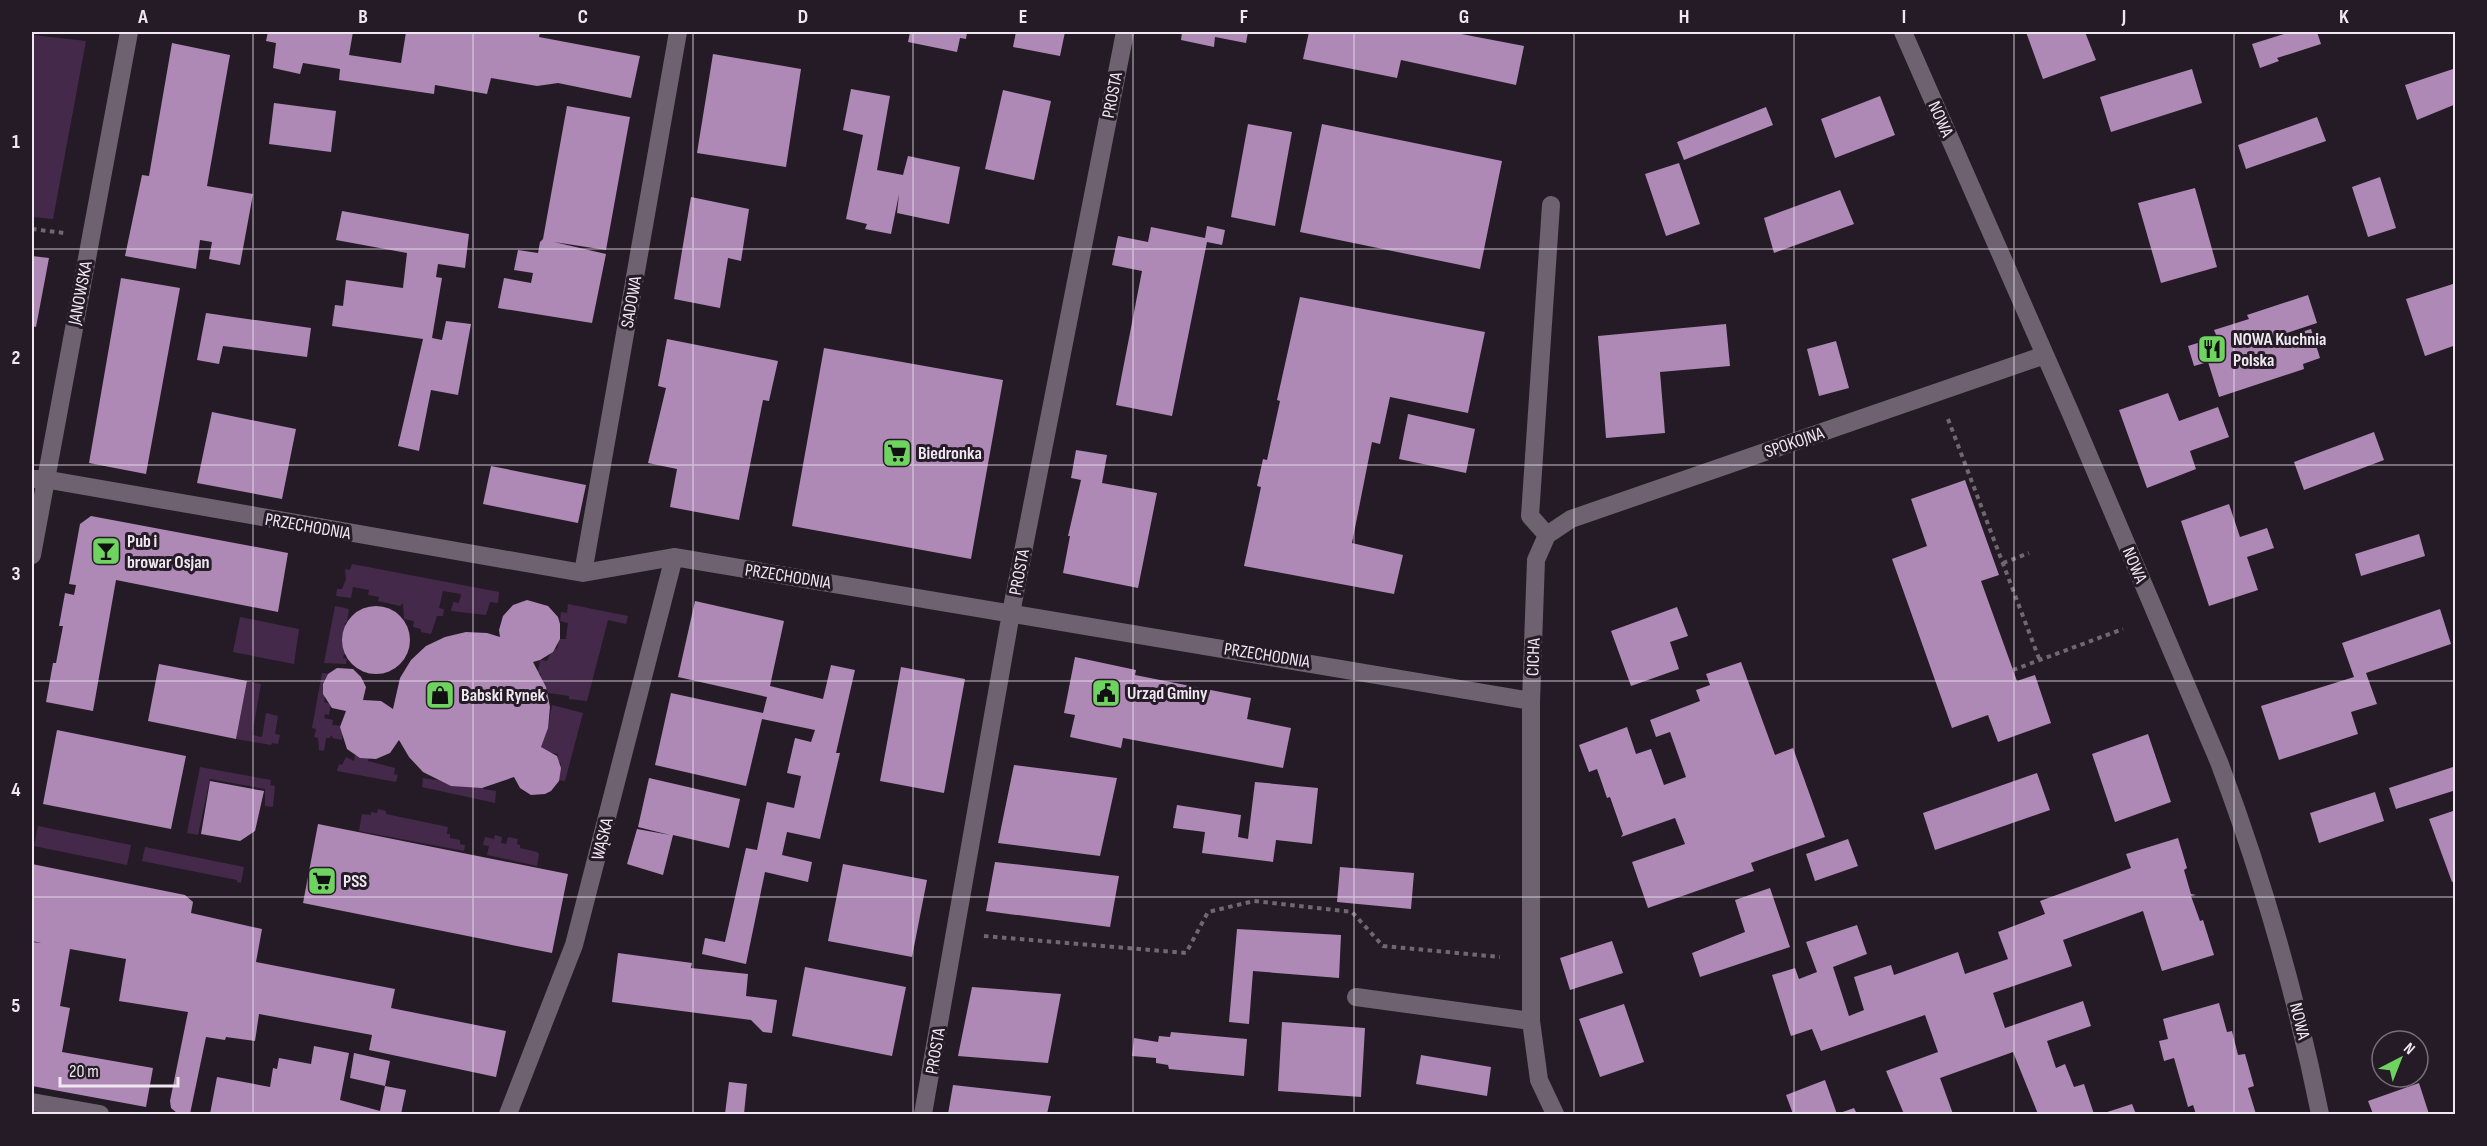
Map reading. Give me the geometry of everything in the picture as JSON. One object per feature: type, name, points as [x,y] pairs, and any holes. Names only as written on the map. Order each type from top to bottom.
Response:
[{"type":"street","name":"JANOWSKA","points":[[32,555],[38,479],[129,32]]},
{"type":"street","name":"SADOWA","points":[[583,573],[678,32]]},
{"type":"street","name":"PROSTA","points":[[923,1114],[957,933],[1011,613],[1125,32]]},
{"type":"street","name":"NOWA","points":[[1903,32],[2045,355],[2235,803],[2303,1031],[2320,1114]]},
{"type":"street","points":[[1547,535],[1530,516],[1551,205]]},
{"type":"street","name":"SPOKOJNA","points":[[1547,535],[1571,519],[2045,355]]},
{"type":"street","name":"PRZECHODNIA","points":[[38,479],[583,573],[674,557],[1531,701]]},
{"type":"street","name":"CICHA","points":[[1547,535],[1536,560],[1531,701],[1531,1021],[1539,1080],[1555,1114]]},
{"type":"street","name":"WĄSKA","points":[[508,1114],[574,945],[674,557]]},
{"type":"street","points":[[1356,997],[1531,1021]]},
{"type":"street","points":[[32,1102],[100,1114]]},
{"type":"path","points":[[1937,393],[2040,661]]},
{"type":"path","points":[[2003,563],[2029,553]]},
{"type":"path","points":[[2013,670],[2123,629]]},
{"type":"path","points":[[957,933],[1186,953],[1208,912],[1254,901],[1352,912],[1383,946],[1531,960]]},
{"type":"shaded area","points":[[32,35],[86,41],[53,219],[32,217]]},
{"type":"shaded area","points":[[352,564],[499,592],[498,603],[490,602],[486,615],[451,611],[453,602],[459,603],[461,594],[443,591],[439,608],[444,609],[443,616],[437,616],[431,634],[421,632],[421,629],[413,627],[414,621],[404,619],[403,603],[400,606],[378,601],[379,597],[368,595],[369,590],[353,587],[351,598],[336,596],[337,589],[342,589],[346,579],[345,569],[350,570]]},
{"type":"shaded area","points":[[568,604],[628,616],[626,624],[608,620],[587,701],[542,692],[539,683],[540,660],[547,661],[553,648],[557,649],[559,639],[566,639],[568,623],[560,621],[561,612],[567,613]]},
{"type":"shaded area","points":[[335,606],[349,609],[347,622],[344,624],[351,626],[347,640],[350,641],[348,654],[344,654],[343,658],[347,659],[346,664],[324,663]]},
{"type":"shaded area","points":[[240,617],[299,629],[294,664],[233,652]]},
{"type":"shaded area","points":[[322,673],[330,674],[324,702],[331,704],[329,715],[325,714],[324,718],[333,720],[332,725],[343,726],[342,740],[333,738],[331,735],[330,738],[326,738],[324,751],[319,750],[318,738],[314,737],[316,729],[312,728]]},
{"type":"shaded area","points":[[247,681],[261,684],[252,735],[262,737],[266,713],[278,716],[275,734],[280,735],[278,744],[272,743],[271,745],[236,739]]},
{"type":"shaded area","points":[[552,705],[583,713],[565,781],[558,780],[561,763],[557,762],[558,754],[536,750],[548,727]]},
{"type":"shaded area","points":[[355,755],[369,757],[368,761],[395,768],[394,774],[398,775],[396,782],[337,771],[339,764],[342,765],[346,757],[354,761]]},
{"type":"shaded area","points":[[200,767],[271,780],[270,785],[275,786],[273,807],[265,806],[265,789],[210,779],[198,835],[187,833]]},
{"type":"shaded area","points":[[423,778],[484,787],[483,789],[496,791],[495,803],[422,787]]},
{"type":"shaded area","points":[[378,809],[386,811],[386,814],[448,827],[447,834],[450,834],[450,838],[460,840],[460,844],[465,845],[464,851],[359,831],[362,814],[371,815],[371,812],[377,813]]},
{"type":"shaded area","points":[[38,826],[131,845],[127,865],[34,846]]},
{"type":"shaded area","points":[[495,835],[502,837],[501,843],[506,844],[508,837],[518,839],[517,844],[520,848],[537,852],[539,854],[537,866],[487,855],[489,846],[483,845],[485,837],[494,839]]},
{"type":"shaded area","points":[[145,847],[244,867],[241,883],[237,880],[142,861]]},
{"type":"building","points":[[268,32],[353,32],[349,55],[401,63],[406,32],[540,32],[539,37],[640,56],[631,98],[558,83],[537,86],[491,78],[487,94],[435,85],[434,94],[339,80],[340,69],[303,63],[300,74],[273,68],[276,43],[266,41]]},
{"type":"building","points":[[910,32],[967,32],[966,39],[960,38],[957,52],[908,42]]},
{"type":"building","points":[[1016,32],[1065,32],[1060,56],[1013,47]]},
{"type":"building","points":[[1182,32],[1248,32],[1246,43],[1215,37],[1214,47],[1181,40]]},
{"type":"building","points":[[1309,32],[1451,32],[1524,46],[1516,85],[1401,60],[1397,78],[1303,59]]},
{"type":"building","points":[[2026,32],[2085,32],[2096,60],[2043,79]]},
{"type":"building","points":[[2290,32],[2317,32],[2321,44],[2277,58],[2279,61],[2260,68],[2252,44]]},
{"type":"building","points":[[172,43],[230,55],[207,186],[253,194],[240,265],[209,259],[212,242],[200,240],[196,269],[125,256],[142,175],[149,176]]},
{"type":"building","points":[[713,54],[801,69],[786,167],[697,153]]},
{"type":"building","points":[[2456,68],[2456,104],[2417,120],[2405,85]]},
{"type":"building","points":[[2192,69],[2202,103],[2111,132],[2100,97]]},
{"type":"building","points":[[851,89],[890,96],[877,170],[903,175],[908,156],[960,167],[949,224],[897,213],[899,194],[891,234],[865,229],[867,224],[846,219],[863,135],[843,130]]},
{"type":"building","points":[[1003,90],[1051,101],[1034,180],[985,169]]},
{"type":"building","points":[[1880,96],[1895,135],[1835,158],[1821,119]]},
{"type":"building","points":[[274,103],[336,111],[331,152],[269,144]]},
{"type":"building","points":[[567,106],[630,117],[606,250],[554,242],[606,254],[592,323],[498,308],[504,278],[531,283],[533,273],[514,270],[518,250],[538,253],[540,242],[543,239]]},
{"type":"building","points":[[1766,107],[1773,125],[1684,160],[1677,142]]},
{"type":"building","points":[[2317,117],[2326,141],[2246,169],[2238,145]]},
{"type":"building","points":[[1248,124],[1292,132],[1275,226],[1231,217]]},
{"type":"building","points":[[1322,124],[1502,161],[1480,269],[1300,232]]},
{"type":"building","points":[[1679,163],[1700,224],[1666,236],[1645,174]]},
{"type":"building","points":[[2380,177],[2396,228],[2368,237],[2352,187]]},
{"type":"building","points":[[2195,188],[2217,267],[2161,283],[2138,203]]},
{"type":"building","points":[[1840,190],[1854,224],[1774,253],[1764,218]]},
{"type":"building","points":[[691,197],[749,209],[741,261],[728,258],[720,308],[674,299]]},
{"type":"building","points":[[342,211],[469,234],[465,268],[438,264],[436,277],[442,278],[432,338],[442,340],[446,321],[471,324],[458,395],[431,390],[419,451],[398,446],[423,339],[332,326],[335,305],[343,306],[346,280],[403,288],[407,253],[336,240]]},
{"type":"building","points":[[1207,226],[1225,230],[1222,245],[1207,242],[1172,416],[1116,405],[1142,271],[1112,265],[1118,236],[1148,242],[1151,227],[1205,238]]},
{"type":"building","points":[[32,256],[49,258],[36,327],[32,326]]},
{"type":"building","points":[[121,278],[180,288],[146,474],[89,463]]},
{"type":"building","points":[[2456,283],[2456,345],[2425,356],[2406,299]]},
{"type":"building","points":[[2308,295],[2317,323],[2257,343],[2257,346],[2311,329],[2320,358],[2303,364],[2304,369],[2219,397],[2208,362],[2194,366],[2188,346],[2217,337],[2214,330],[2249,319],[2247,315]]},
{"type":"building","points":[[1300,297],[1485,332],[1468,413],[1390,397],[1380,444],[1372,442],[1352,543],[1403,555],[1394,594],[1244,566],[1261,487],[1257,486],[1263,459],[1267,460],[1280,401],[1277,400]]},
{"type":"building","points":[[206,313],[311,328],[307,357],[223,346],[219,364],[197,360]]},
{"type":"building","points":[[1726,324],[1730,366],[1660,372],[1665,433],[1606,438],[1598,336]]},
{"type":"building","points":[[667,339],[778,361],[769,401],[763,400],[739,520],[670,507],[677,469],[648,463],[666,388],[658,386]]},
{"type":"building","points":[[1836,341],[1849,388],[1819,396],[1807,349]]},
{"type":"building","name":"Biedronka","points":[[824,348],[1003,380],[971,559],[792,526]]},
{"type":"building","points":[[2168,393],[2179,421],[2218,407],[2229,437],[2190,451],[2196,469],[2147,488],[2119,410]]},
{"type":"building","points":[[212,412],[296,429],[282,499],[197,483]]},
{"type":"building","points":[[1408,414],[1475,429],[1466,473],[1399,459]]},
{"type":"building","points":[[2374,432],[2384,460],[2304,490],[2294,462]]},
{"type":"building","points":[[1076,450],[1107,455],[1102,483],[1157,493],[1138,588],[1063,573],[1070,536],[1068,536],[1081,480],[1071,478]]},
{"type":"building","points":[[491,466],[586,485],[578,523],[483,504]]},
{"type":"building","points":[[1965,480],[1999,575],[1981,581],[2017,681],[2035,675],[2051,723],[1998,742],[1988,715],[1952,728],[1892,559],[1927,546],[1911,499]]},
{"type":"building","points":[[2229,504],[2240,537],[2267,528],[2274,548],[2247,557],[2258,590],[2209,606],[2181,521]]},
{"type":"building","points":[[91,516],[288,553],[278,612],[116,580],[93,711],[46,702],[63,626],[59,626],[65,593],[74,595],[76,585],[69,584],[80,524]]},
{"type":"building","points":[[2419,534],[2425,556],[2361,576],[2355,554]]},
{"type":"building","points":[[527,600],[548,606],[558,617],[560,624],[560,639],[553,652],[533,662],[546,687],[550,707],[548,728],[541,747],[557,756],[561,768],[559,781],[551,791],[531,795],[520,788],[514,777],[482,788],[451,786],[423,772],[409,757],[399,740],[390,753],[376,759],[360,758],[347,749],[340,727],[346,711],[332,708],[323,694],[323,684],[328,674],[337,668],[353,669],[361,677],[366,687],[363,700],[381,701],[393,709],[400,678],[411,660],[426,646],[445,637],[466,632],[487,633],[500,637],[499,630],[503,616],[513,605]]},
{"type":"building","points":[[695,601],[784,621],[770,686],[823,699],[831,665],[855,670],[836,753],[840,753],[820,839],[787,832],[782,855],[812,862],[808,882],[765,872],[746,964],[702,954],[705,938],[725,942],[746,848],[757,850],[767,802],[794,808],[801,776],[787,773],[795,738],[811,742],[815,730],[762,719],[746,786],[655,765],[671,693],[763,713],[767,697],[678,677]]},
{"type":"building","points":[[376,606],[389,609],[400,616],[407,627],[410,640],[407,653],[400,664],[389,671],[376,674],[363,671],[352,664],[345,653],[342,640],[345,627],[352,616],[363,609]]},
{"type":"building","points":[[1677,607],[1688,636],[1670,642],[1679,669],[1631,686],[1611,631]]},
{"type":"building","points":[[2440,609],[2451,644],[2366,673],[2377,704],[2351,712],[2358,734],[2279,760],[2261,706],[2354,677],[2342,643]]},
{"type":"building","points":[[1075,657],[1136,670],[1135,675],[1251,698],[1247,719],[1291,728],[1283,768],[1123,738],[1121,748],[1070,737],[1075,715],[1064,713]]},
{"type":"building","points":[[1741,662],[1775,755],[1793,748],[1825,837],[1751,863],[1754,871],[1648,908],[1632,862],[1685,844],[1675,818],[1621,837],[1623,834],[1610,797],[1607,798],[1597,769],[1589,772],[1579,745],[1627,727],[1636,754],[1651,749],[1664,785],[1686,777],[1670,732],[1656,737],[1650,720],[1700,701],[1696,690],[1710,685],[1706,674]]},
{"type":"building","points":[[159,664],[247,681],[236,739],[148,721]]},
{"type":"building","points":[[901,667],[965,679],[944,793],[880,781]]},
{"type":"building","points":[[57,730],[186,756],[171,829],[43,804]]},
{"type":"building","points":[[2148,734],[2171,802],[2115,822],[2092,754]]},
{"type":"building","points":[[1014,765],[1117,778],[1100,856],[998,843]]},
{"type":"building","points":[[2456,766],[2456,790],[2396,809],[2389,788]]},
{"type":"building","points":[[2037,773],[2050,810],[1935,850],[1923,813]]},
{"type":"building","points":[[649,778],[740,799],[729,848],[673,835],[663,875],[627,864],[637,829],[670,835],[638,827]]},
{"type":"building","points":[[210,781],[264,791],[255,831],[240,841],[201,834]]},
{"type":"building","points":[[1255,782],[1318,788],[1312,844],[1276,840],[1273,862],[1202,853],[1205,832],[1173,828],[1177,805],[1241,815],[1238,837],[1248,839]]},
{"type":"building","points":[[2375,792],[2384,821],[2319,843],[2310,813]]},
{"type":"building","points":[[2456,810],[2456,881],[2452,882],[2429,819]]},
{"type":"building","points":[[318,824],[568,874],[552,953],[303,903]]},
{"type":"building","points":[[2178,838],[2187,868],[2184,870],[2191,894],[2196,895],[2191,896],[2200,921],[2203,920],[2214,955],[2162,971],[2143,911],[2063,940],[2072,966],[1993,993],[2005,1028],[2083,1001],[2091,1026],[2047,1041],[2056,1068],[2065,1064],[2074,1087],[2084,1084],[2094,1114],[2038,1114],[2013,1052],[1940,1078],[1953,1114],[1904,1114],[1886,1071],[1938,1052],[1925,1015],[1821,1051],[1812,1029],[1791,1036],[1772,975],[1795,968],[1799,979],[1817,972],[1806,942],[1857,925],[1867,954],[1833,967],[1849,1016],[1864,1010],[1854,977],[1891,965],[1894,975],[1958,952],[1965,974],[2008,959],[1998,932],[2045,914],[2040,901],[2131,868],[2126,854]]},
{"type":"building","points":[[1848,839],[1858,866],[1815,881],[1806,854]]},
{"type":"building","points":[[995,862],[1119,876],[1110,927],[986,911]]},
{"type":"building","points":[[32,864],[185,895],[193,902],[191,913],[262,929],[256,962],[395,989],[391,1008],[506,1031],[496,1077],[369,1050],[372,1035],[259,1014],[255,1041],[206,1037],[190,1114],[177,1113],[171,1108],[170,1101],[188,1012],[119,1001],[126,959],[70,949],[60,1006],[70,1008],[62,1052],[153,1068],[146,1107],[32,1086],[32,942],[41,943],[32,941]]},
{"type":"building","points":[[843,864],[927,880],[912,957],[828,941]]},
{"type":"building","points":[[1340,867],[1414,873],[1411,909],[1337,902]]},
{"type":"building","points":[[1770,888],[1790,947],[1700,977],[1692,953],[1745,932],[1735,900]]},
{"type":"building","points":[[1237,929],[1341,935],[1339,978],[1253,971],[1249,1024],[1229,1022]]},
{"type":"building","points":[[1612,941],[1623,973],[1570,990],[1560,958]]},
{"type":"building","points":[[618,953],[692,963],[691,968],[748,974],[746,996],[777,1000],[772,1033],[763,1032],[751,1020],[612,1002]]},
{"type":"building","points":[[805,967],[906,987],[892,1056],[792,1036]]},
{"type":"building","points":[[972,987],[1061,994],[1048,1063],[958,1056]]},
{"type":"building","points":[[2219,1003],[2227,1032],[2232,1031],[2238,1055],[2245,1054],[2254,1086],[2248,1088],[2256,1114],[2196,1114],[2193,1105],[2188,1107],[2174,1058],[2164,1061],[2159,1041],[2168,1039],[2163,1019]]},
{"type":"building","points":[[1624,1004],[1644,1062],[1600,1077],[1579,1019]]},
{"type":"building","points":[[1282,1022],[1365,1028],[1361,1097],[1278,1091]]},
{"type":"building","points":[[1171,1032],[1247,1039],[1244,1076],[1169,1069],[1168,1065],[1156,1063],[1156,1058],[1132,1056],[1134,1038],[1158,1042],[1159,1036],[1170,1037]]},
{"type":"building","points":[[314,1046],[349,1053],[340,1100],[380,1111],[385,1086],[406,1090],[401,1114],[210,1114],[217,1077],[270,1087],[273,1068],[277,1069],[279,1058],[311,1064]]},
{"type":"building","points":[[354,1053],[390,1061],[385,1086],[350,1078]]},
{"type":"building","points":[[1421,1055],[1491,1067],[1487,1096],[1416,1084]]},
{"type":"building","points":[[1825,1080],[1837,1114],[1793,1114],[1786,1095]]},
{"type":"building","points":[[729,1082],[747,1084],[744,1114],[725,1114]]},
{"type":"building","points":[[953,1085],[1051,1096],[1047,1114],[948,1114]]},
{"type":"building","points":[[2402,1089],[2421,1089],[2429,1114],[2373,1114],[2368,1101]]},
{"type":"building","points":[[2132,1104],[2136,1114],[2101,1114]]},
{"type":"building","points":[[1854,1108],[1857,1114],[1837,1114]]},
{"type":"place","name":"NOWA Kuchnia Polska","points":[[2212,349]]},
{"type":"place","name":"Biedronka","points":[[897,453]]},
{"type":"place","name":"Pub i browar Osjan","points":[[106,551]]},
{"type":"place","name":"Urząd Gminy","points":[[1106,693]]},
{"type":"place","name":"Babski Rynek","points":[[440,695]]},
{"type":"place","name":"PSS","points":[[322,881]]}]
